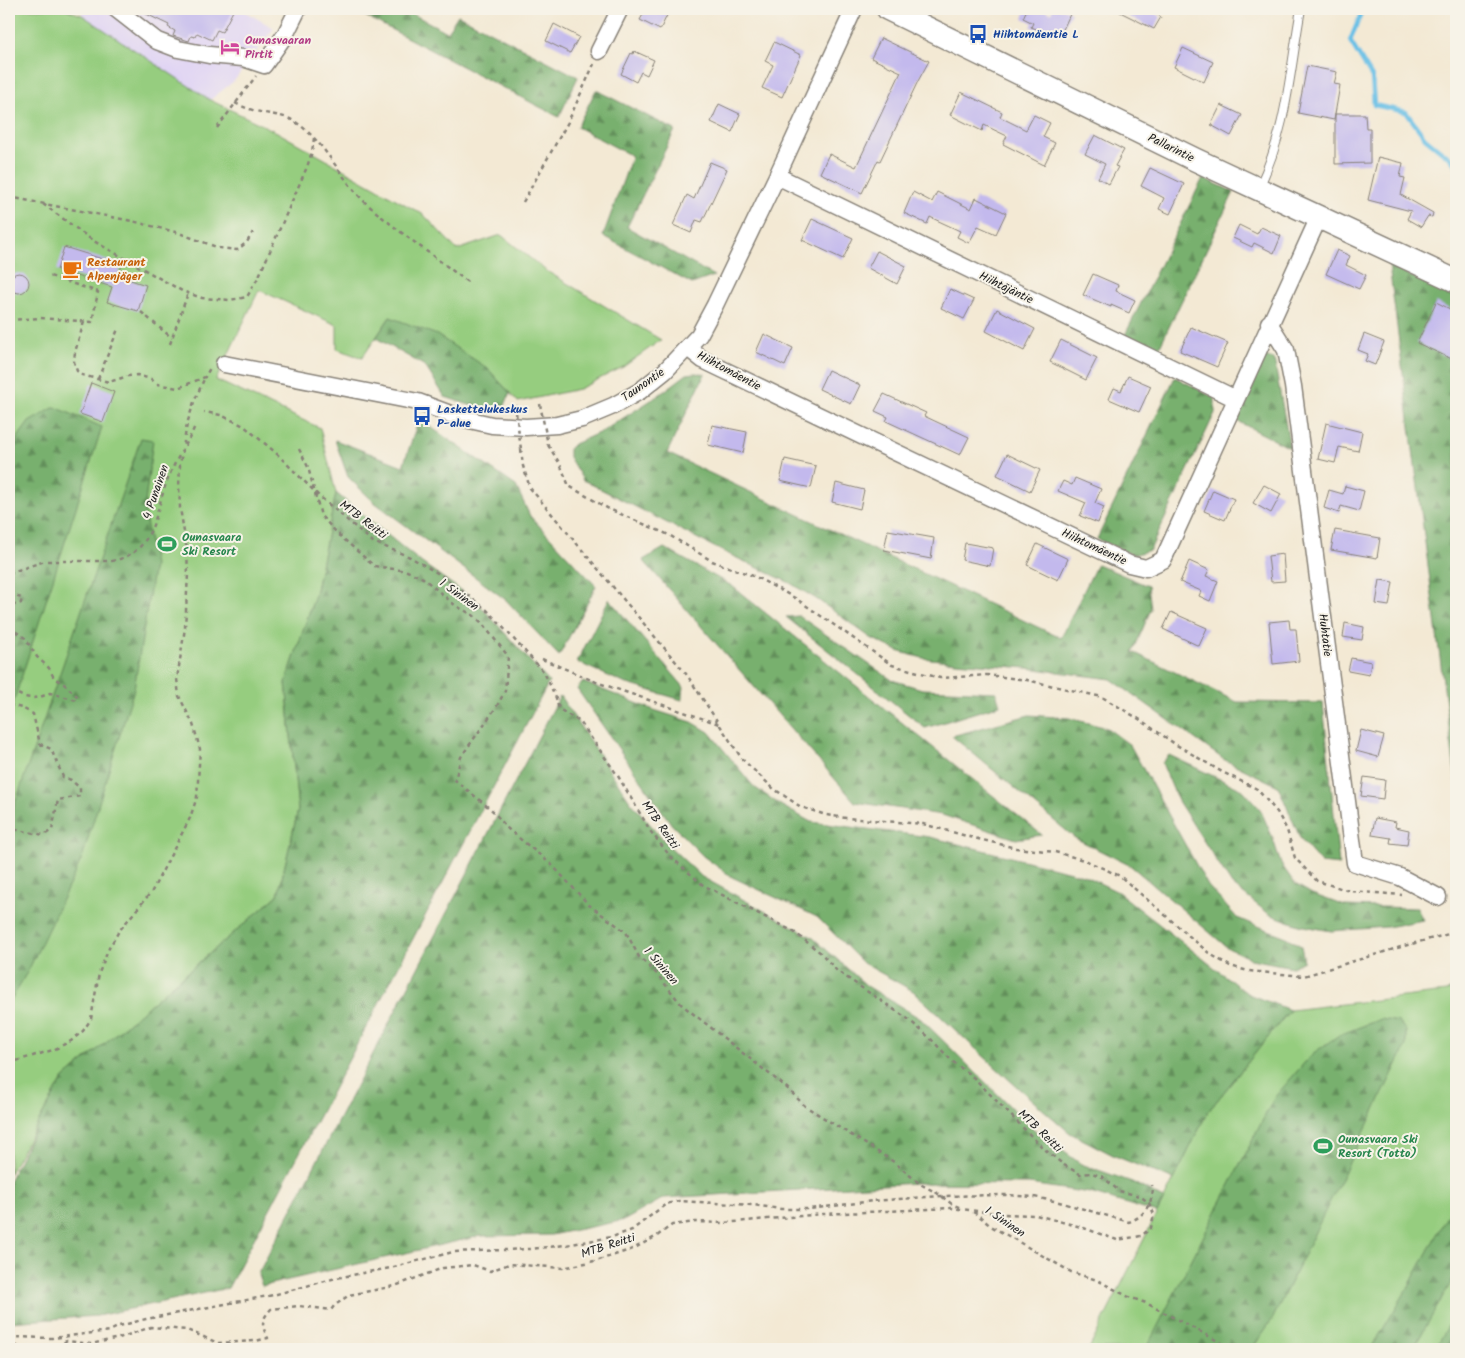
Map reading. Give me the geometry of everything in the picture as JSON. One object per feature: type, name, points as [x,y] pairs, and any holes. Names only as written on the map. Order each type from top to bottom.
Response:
[{"type":"street","points":[[116,9],[157,41],[209,55],[243,58],[264,65],[285,35],[298,9]]},
{"type":"street","points":[[599,51],[620,9]]},
{"type":"street","name":"Taunontie","points":[[218,365],[418,402],[461,418],[492,424],[526,427],[557,425],[582,419],[613,406],[640,390],[665,371],[699,335],[715,306],[777,176],[854,9]]},
{"type":"street","name":"Pallarintie","points":[[888,9],[1196,160],[1456,281]]},
{"type":"street","name":"Hiihtäjäntie","points":[[777,176],[1236,399]]},
{"type":"street","name":"Hiihtomäentie","points":[[688,348],[703,360],[1129,564],[1146,568],[1163,560],[1318,217]]},
{"type":"street","name":"Huhtatie","points":[[1269,324],[1286,350],[1293,386],[1355,863],[1400,877],[1438,897]]},
{"type":"lane","points":[[1258,188],[1276,143],[1291,79],[1301,9]]},
{"type":"path","points":[[523,202],[574,112],[599,51]]},
{"type":"path","points":[[218,128],[264,65]]},
{"type":"path","points":[[235,103],[247,109],[296,122],[314,138],[349,185],[366,203],[398,230],[470,284]]},
{"type":"path","points":[[43,204],[92,240],[154,276],[188,293],[202,298],[230,300],[247,297],[259,276],[307,166],[314,138]]},
{"type":"path","points":[[9,197],[132,221],[179,233],[219,248],[237,250],[247,242],[253,232]]},
{"type":"path","points":[[9,320],[40,318],[92,322],[98,292],[47,275]]},
{"type":"path","points":[[170,344],[188,293]]},
{"type":"path","points":[[142,312],[172,338]]},
{"type":"path","points":[[84,322],[74,362],[77,371],[82,375],[109,382],[137,375],[151,379],[157,384],[178,388],[205,378]]},
{"type":"path","points":[[98,380],[118,329]]},
{"type":"path","points":[[9,1063],[53,1050],[71,1041],[83,1031],[92,1019],[99,973],[109,948],[119,931],[152,891],[190,818],[197,797],[200,749],[193,724],[179,696],[177,679],[185,628],[188,574],[188,550],[180,494],[182,451],[187,424],[194,402],[205,378],[218,365]]},
{"type":"path","points":[[540,404],[548,445],[560,464],[569,486],[609,509],[670,535],[712,560],[756,577],[796,598],[892,665],[940,678],[987,675],[1027,680],[1102,697],[1139,718],[1175,744],[1222,772],[1257,789],[1278,812],[1295,858],[1317,881],[1350,891],[1406,896]]},
{"type":"path","points":[[515,406],[523,466],[530,488],[687,675],[742,759],[774,789],[801,806],[826,815],[846,818],[923,824],[1016,848],[1055,852],[1087,860],[1120,876],[1210,954],[1230,966],[1248,971],[1304,976],[1456,932]]},
{"type":"path","name":"MTB Reitti","points":[[49,1349],[67,1341],[91,1344],[119,1338],[151,1327],[187,1330],[218,1343],[256,1341],[268,1338],[262,1326],[263,1318],[271,1309],[299,1306],[331,1310],[349,1295],[395,1286],[443,1268],[473,1265],[490,1271],[509,1264],[563,1268],[599,1260],[633,1249],[657,1236],[672,1225],[696,1222],[724,1223],[823,1214],[951,1208],[1004,1214],[1036,1214],[1117,1240],[1141,1236],[1151,1228],[1154,1214],[1149,1203],[1140,1196],[1119,1191],[1104,1177],[1092,1173],[1080,1174],[1064,1165],[1043,1148],[974,1078],[952,1061],[908,1019],[837,971],[821,953],[794,932],[703,885],[670,856],[651,832],[618,776],[580,722],[558,709],[556,698],[544,672],[487,610],[441,574],[410,557],[373,542],[314,492],[275,452],[244,426],[221,415],[204,412]]},
{"type":"path","name":"4 Punainen","points":[[9,573],[45,561],[111,561],[122,559],[132,554],[150,535],[155,524],[168,476],[195,426]]},
{"type":"path","name":"1 Sininen","points":[[299,449],[308,467],[321,516],[338,534],[374,566],[407,570],[423,578],[456,606],[474,615],[482,622],[508,656],[505,691],[497,706],[461,757],[455,780],[493,811],[508,829],[552,865],[589,905],[626,932],[639,957],[657,974],[681,1004],[780,1082],[805,1106],[894,1162],[920,1184],[952,1204],[979,1214],[982,1220],[991,1226],[1071,1272],[1097,1280],[1129,1297],[1146,1303],[1233,1349]]},
{"type":"path","points":[[9,595],[22,598],[22,603],[9,603]]},
{"type":"path","points":[[9,627],[25,638],[37,657],[49,668],[54,678],[77,696],[77,700],[50,693],[37,699],[20,696],[9,690]]},
{"type":"path","points":[[542,659],[604,685],[646,700],[689,712],[719,724]]},
{"type":"path","points":[[9,705],[22,708],[33,714],[40,744],[50,749],[63,777],[71,780],[80,788],[80,796],[58,800],[52,830],[44,835],[13,829],[9,830]]},
{"type":"path","points":[[9,1337],[52,1338],[110,1331],[119,1326],[146,1319],[273,1295],[336,1278],[390,1268],[453,1252],[530,1249],[612,1237],[632,1230],[666,1204],[679,1201],[753,1205],[781,1209],[809,1209],[872,1201],[941,1196],[990,1195],[1034,1197],[1109,1215],[1129,1222],[1140,1216],[1149,1203],[1154,1190],[1152,1185]]},
{"type":"path","points":[[9,1344],[14,1344],[20,1349]]},
{"type":"shaded area","points":[[82,9],[240,9],[274,28],[234,81],[210,100],[82,15]]},
{"type":"green space","name":"Ounasvaara Ski Resort","points":[[9,9],[65,9],[82,15],[210,100],[277,132],[424,215],[457,250],[501,235],[545,270],[661,340],[623,367],[579,389],[518,402],[487,368],[390,317],[362,358],[337,349],[337,325],[259,290],[216,380],[320,428],[336,493],[315,595],[286,682],[298,810],[278,895],[63,1079],[9,1174]]},
{"type":"green space","points":[[352,9],[403,9],[447,32],[458,15],[578,77],[559,117]]},
{"type":"green space","points":[[596,90],[675,130],[627,227],[714,276],[692,284],[603,236],[632,156],[577,127]]},
{"type":"green space","points":[[1203,178],[1234,192],[1158,350],[1125,335]]},
{"type":"green space","points":[[1389,265],[1456,299],[1456,781]]},
{"type":"green space","points":[[390,317],[437,335],[487,368],[510,393],[503,410],[488,411],[445,397],[425,366],[376,338]]},
{"type":"green space","points":[[1264,357],[1274,359],[1290,448],[1237,421]]},
{"type":"green space","points":[[687,374],[705,374],[667,453],[1061,638],[1097,564],[1148,586],[1151,609],[1133,652],[1237,702],[1323,703],[1339,865],[1321,863],[1301,840],[1278,786],[1223,759],[1111,679],[1027,668],[923,658],[900,652],[871,638],[818,600],[790,583],[720,550],[583,480],[569,457],[569,449],[574,444],[603,431],[659,395]]},
{"type":"green space","points":[[1175,377],[1215,398],[1215,413],[1150,550],[1133,555],[1097,539]]},
{"type":"green space","points":[[55,407],[102,427],[9,716],[9,477],[16,440],[29,422]]},
{"type":"green space","points":[[419,419],[516,486],[530,516],[596,586],[559,656],[506,600],[374,502],[348,477],[335,440],[403,466]]},
{"type":"green space","points":[[141,438],[153,440],[144,510],[154,565],[134,689],[82,858],[29,969],[9,1003],[9,821]]},
{"type":"green space","points":[[336,493],[422,563],[477,602],[549,682],[228,1288],[97,1316],[9,1322],[9,1181],[39,1121],[63,1079],[278,895],[298,810],[286,682],[315,595]]},
{"type":"green space","points":[[664,548],[732,586],[1042,835],[1016,839],[942,815],[855,802],[643,560]]},
{"type":"green space","points":[[609,599],[684,687],[682,700],[624,683],[577,662]]},
{"type":"green space","points":[[799,616],[892,680],[922,689],[996,692],[1000,705],[925,728],[786,617]]},
{"type":"green space","points":[[583,682],[654,710],[692,722],[709,732],[754,787],[782,806],[811,822],[930,837],[1083,875],[1118,892],[1248,994],[1290,1010],[1207,1113],[1174,1180],[1115,1156],[1070,1133],[913,991],[863,963],[817,917],[732,877],[703,856],[672,825],[577,689]]},
{"type":"green space","points":[[560,696],[630,801],[668,845],[702,877],[812,937],[867,986],[921,1019],[1035,1131],[1081,1164],[1132,1182],[1164,1199],[1157,1213],[1090,1193],[1029,1184],[916,1183],[664,1198],[625,1220],[551,1235],[480,1236],[262,1286],[258,1274]]},
{"type":"green space","points":[[1029,715],[1069,718],[1107,728],[1130,745],[1208,886],[1237,918],[1284,936],[1301,946],[1304,961],[1292,967],[1251,959],[1228,948],[1131,866],[1075,838],[952,736]]},
{"type":"green space","points":[[1169,755],[1243,790],[1260,809],[1272,836],[1281,864],[1295,884],[1312,894],[1345,906],[1417,908],[1423,920],[1387,927],[1331,931],[1299,925],[1269,914],[1232,885],[1178,801],[1162,763]]},
{"type":"green space","name":"Ounasvaara Ski Resort (Totto)","points":[[1456,986],[1456,1349],[1089,1349],[1207,1113],[1290,1010],[1446,992]]},
{"type":"green space","points":[[1381,1019],[1399,1022],[1406,1031],[1406,1046],[1273,1318],[1252,1349],[1146,1349],[1274,1098],[1312,1054],[1339,1035]]},
{"type":"green space","points":[[1456,1199],[1456,1274],[1413,1349],[1371,1349],[1409,1286]]},
{"type":"green space","points":[[1456,1312],[1456,1349],[1435,1349]]},
{"type":"building","points":[[136,9],[234,9],[222,32],[217,30],[212,40],[197,33],[195,37],[191,36],[189,41],[173,36],[175,31],[168,27],[169,25]]},
{"type":"building","points":[[646,9],[670,9],[660,30],[640,20]]},
{"type":"building","points":[[1027,9],[1041,9],[1051,13],[1053,9],[1063,9],[1071,12],[1061,34],[1049,29],[1047,33],[1031,27],[1033,23],[1023,18]]},
{"type":"building","points":[[1114,9],[1147,9],[1161,17],[1154,29]]},
{"type":"building","points":[[554,24],[579,37],[570,53],[546,41]]},
{"type":"building","points":[[881,38],[929,61],[880,161],[878,160],[862,193],[820,173],[829,154],[856,167],[901,72],[871,58]]},
{"type":"building","points":[[774,42],[801,55],[782,97],[762,88],[773,65],[765,61]]},
{"type":"building","points":[[1183,48],[1213,62],[1204,82],[1174,67]]},
{"type":"building","points":[[634,51],[654,60],[647,75],[641,72],[636,82],[621,74],[631,53],[633,54]]},
{"type":"building","points":[[1307,66],[1337,72],[1334,84],[1340,85],[1334,120],[1298,113]]},
{"type":"building","points":[[961,92],[1002,112],[1000,117],[1026,130],[1034,115],[1050,123],[1043,137],[1055,143],[1044,165],[1003,144],[1007,136],[984,125],[982,131],[950,115]]},
{"type":"building","points":[[719,104],[740,114],[732,132],[711,122]]},
{"type":"building","points":[[1221,105],[1242,115],[1231,136],[1211,125]]},
{"type":"building","points":[[1335,114],[1365,114],[1366,128],[1370,128],[1370,163],[1335,164]]},
{"type":"building","points":[[1095,135],[1124,150],[1115,166],[1118,167],[1109,184],[1098,178],[1105,164],[1085,154]]},
{"type":"building","points":[[1378,157],[1403,163],[1400,177],[1405,178],[1401,195],[1433,213],[1432,217],[1428,216],[1421,227],[1407,219],[1411,211],[1368,200]]},
{"type":"building","points":[[710,162],[727,169],[702,222],[696,220],[691,233],[673,225],[687,195],[694,199]]},
{"type":"building","points":[[1150,168],[1184,184],[1170,214],[1159,209],[1164,198],[1141,186]]},
{"type":"building","points":[[913,192],[932,202],[937,192],[971,209],[976,198],[1006,213],[996,234],[978,226],[969,243],[957,237],[960,231],[930,217],[927,224],[904,213]]},
{"type":"building","points":[[812,219],[853,238],[843,259],[802,240]]},
{"type":"building","points":[[1239,225],[1257,234],[1261,227],[1281,236],[1274,253],[1254,243],[1252,247],[1233,238]]},
{"type":"building","points":[[64,247],[122,265],[118,276],[146,285],[138,311],[107,302],[112,287],[57,270]]},
{"type":"building","points":[[1337,250],[1350,256],[1346,265],[1366,275],[1359,289],[1326,274]]},
{"type":"building","points":[[877,251],[906,266],[897,284],[868,268]]},
{"type":"building","points":[[19,273],[26,276],[29,283],[26,290],[19,293],[12,290],[9,283],[12,276]]},
{"type":"building","points":[[1093,274],[1118,285],[1116,291],[1135,300],[1129,313],[1083,295]]},
{"type":"building","points":[[950,289],[974,300],[964,319],[941,308]]},
{"type":"building","points":[[1436,302],[1456,312],[1456,361],[1417,343]]},
{"type":"building","points":[[997,309],[1035,329],[1024,351],[986,331]]},
{"type":"building","points":[[1191,327],[1228,343],[1217,367],[1180,351]]},
{"type":"building","points":[[764,334],[793,348],[785,366],[756,352]]},
{"type":"building","points":[[1364,334],[1384,342],[1375,365],[1365,361],[1368,354],[1358,350]]},
{"type":"building","points":[[1061,340],[1097,358],[1086,380],[1050,362]]},
{"type":"building","points":[[828,370],[860,385],[851,404],[819,389]]},
{"type":"building","points":[[1128,376],[1151,386],[1139,412],[1109,399],[1114,388],[1121,391]]},
{"type":"building","points":[[91,383],[114,392],[103,422],[80,414]]},
{"type":"building","points":[[884,394],[926,413],[924,416],[969,437],[960,455],[886,421],[888,417],[875,411]]},
{"type":"building","points":[[1326,423],[1362,432],[1358,451],[1339,447],[1335,463],[1318,459]]},
{"type":"building","points":[[712,425],[747,432],[743,453],[708,445]]},
{"type":"building","points":[[1007,454],[1040,470],[1030,491],[997,475]]},
{"type":"building","points":[[785,459],[816,466],[811,488],[780,481]]},
{"type":"building","points":[[1075,478],[1101,489],[1095,503],[1104,507],[1098,523],[1080,516],[1086,503],[1058,491],[1063,481],[1072,485]]},
{"type":"building","points":[[836,483],[864,490],[860,509],[832,502]]},
{"type":"building","points":[[1264,485],[1281,494],[1271,513],[1253,503]]},
{"type":"building","points":[[1345,486],[1364,491],[1359,511],[1341,506],[1339,513],[1324,508],[1329,490],[1343,494]]},
{"type":"building","points":[[1213,490],[1234,499],[1225,520],[1204,511]]},
{"type":"building","points":[[888,530],[934,538],[931,559],[884,550]]},
{"type":"building","points":[[1335,530],[1380,538],[1377,558],[1331,550]]},
{"type":"building","points":[[965,543],[993,548],[990,566],[962,560]]},
{"type":"building","points":[[1037,544],[1068,559],[1058,580],[1027,565]]},
{"type":"building","points":[[1283,554],[1285,581],[1271,582],[1268,556]]},
{"type":"building","points":[[1189,561],[1209,570],[1206,576],[1218,581],[1210,601],[1199,596],[1201,591],[1180,582]]},
{"type":"building","points":[[1380,580],[1393,582],[1389,606],[1376,604]]},
{"type":"building","points":[[1171,612],[1207,628],[1199,646],[1163,629]]},
{"type":"building","points":[[1289,620],[1290,629],[1296,629],[1299,661],[1273,664],[1269,622]]},
{"type":"building","points":[[1345,623],[1364,627],[1362,640],[1343,637]]},
{"type":"building","points":[[1351,658],[1371,662],[1369,675],[1348,671]]},
{"type":"building","points":[[1361,730],[1384,736],[1378,757],[1356,751]]},
{"type":"building","points":[[1364,777],[1385,780],[1383,799],[1361,796]]},
{"type":"building","points":[[1375,818],[1396,822],[1395,827],[1409,830],[1407,845],[1390,843],[1391,838],[1372,835]]},
{"type":"waterway","points":[[1363,9],[1350,41],[1372,77],[1374,105],[1406,112],[1425,138],[1451,159],[1456,166]]},
{"type":"place","name":"Hiihtomäentie L","points":[[978,34]]},
{"type":"place","name":"Ounasvaaran Pirtit","points":[[230,47]]},
{"type":"place","name":"Restaurant Alpenjäger","points":[[72,269]]},
{"type":"place","name":"Laskettelukeskus P-alue","points":[[422,416]]},
{"type":"place","name":"Ounasvaara Ski Resort","points":[[167,544]]},
{"type":"place","name":"Ounasvaara Ski Resort (Totto)","points":[[1323,1146]]}]
